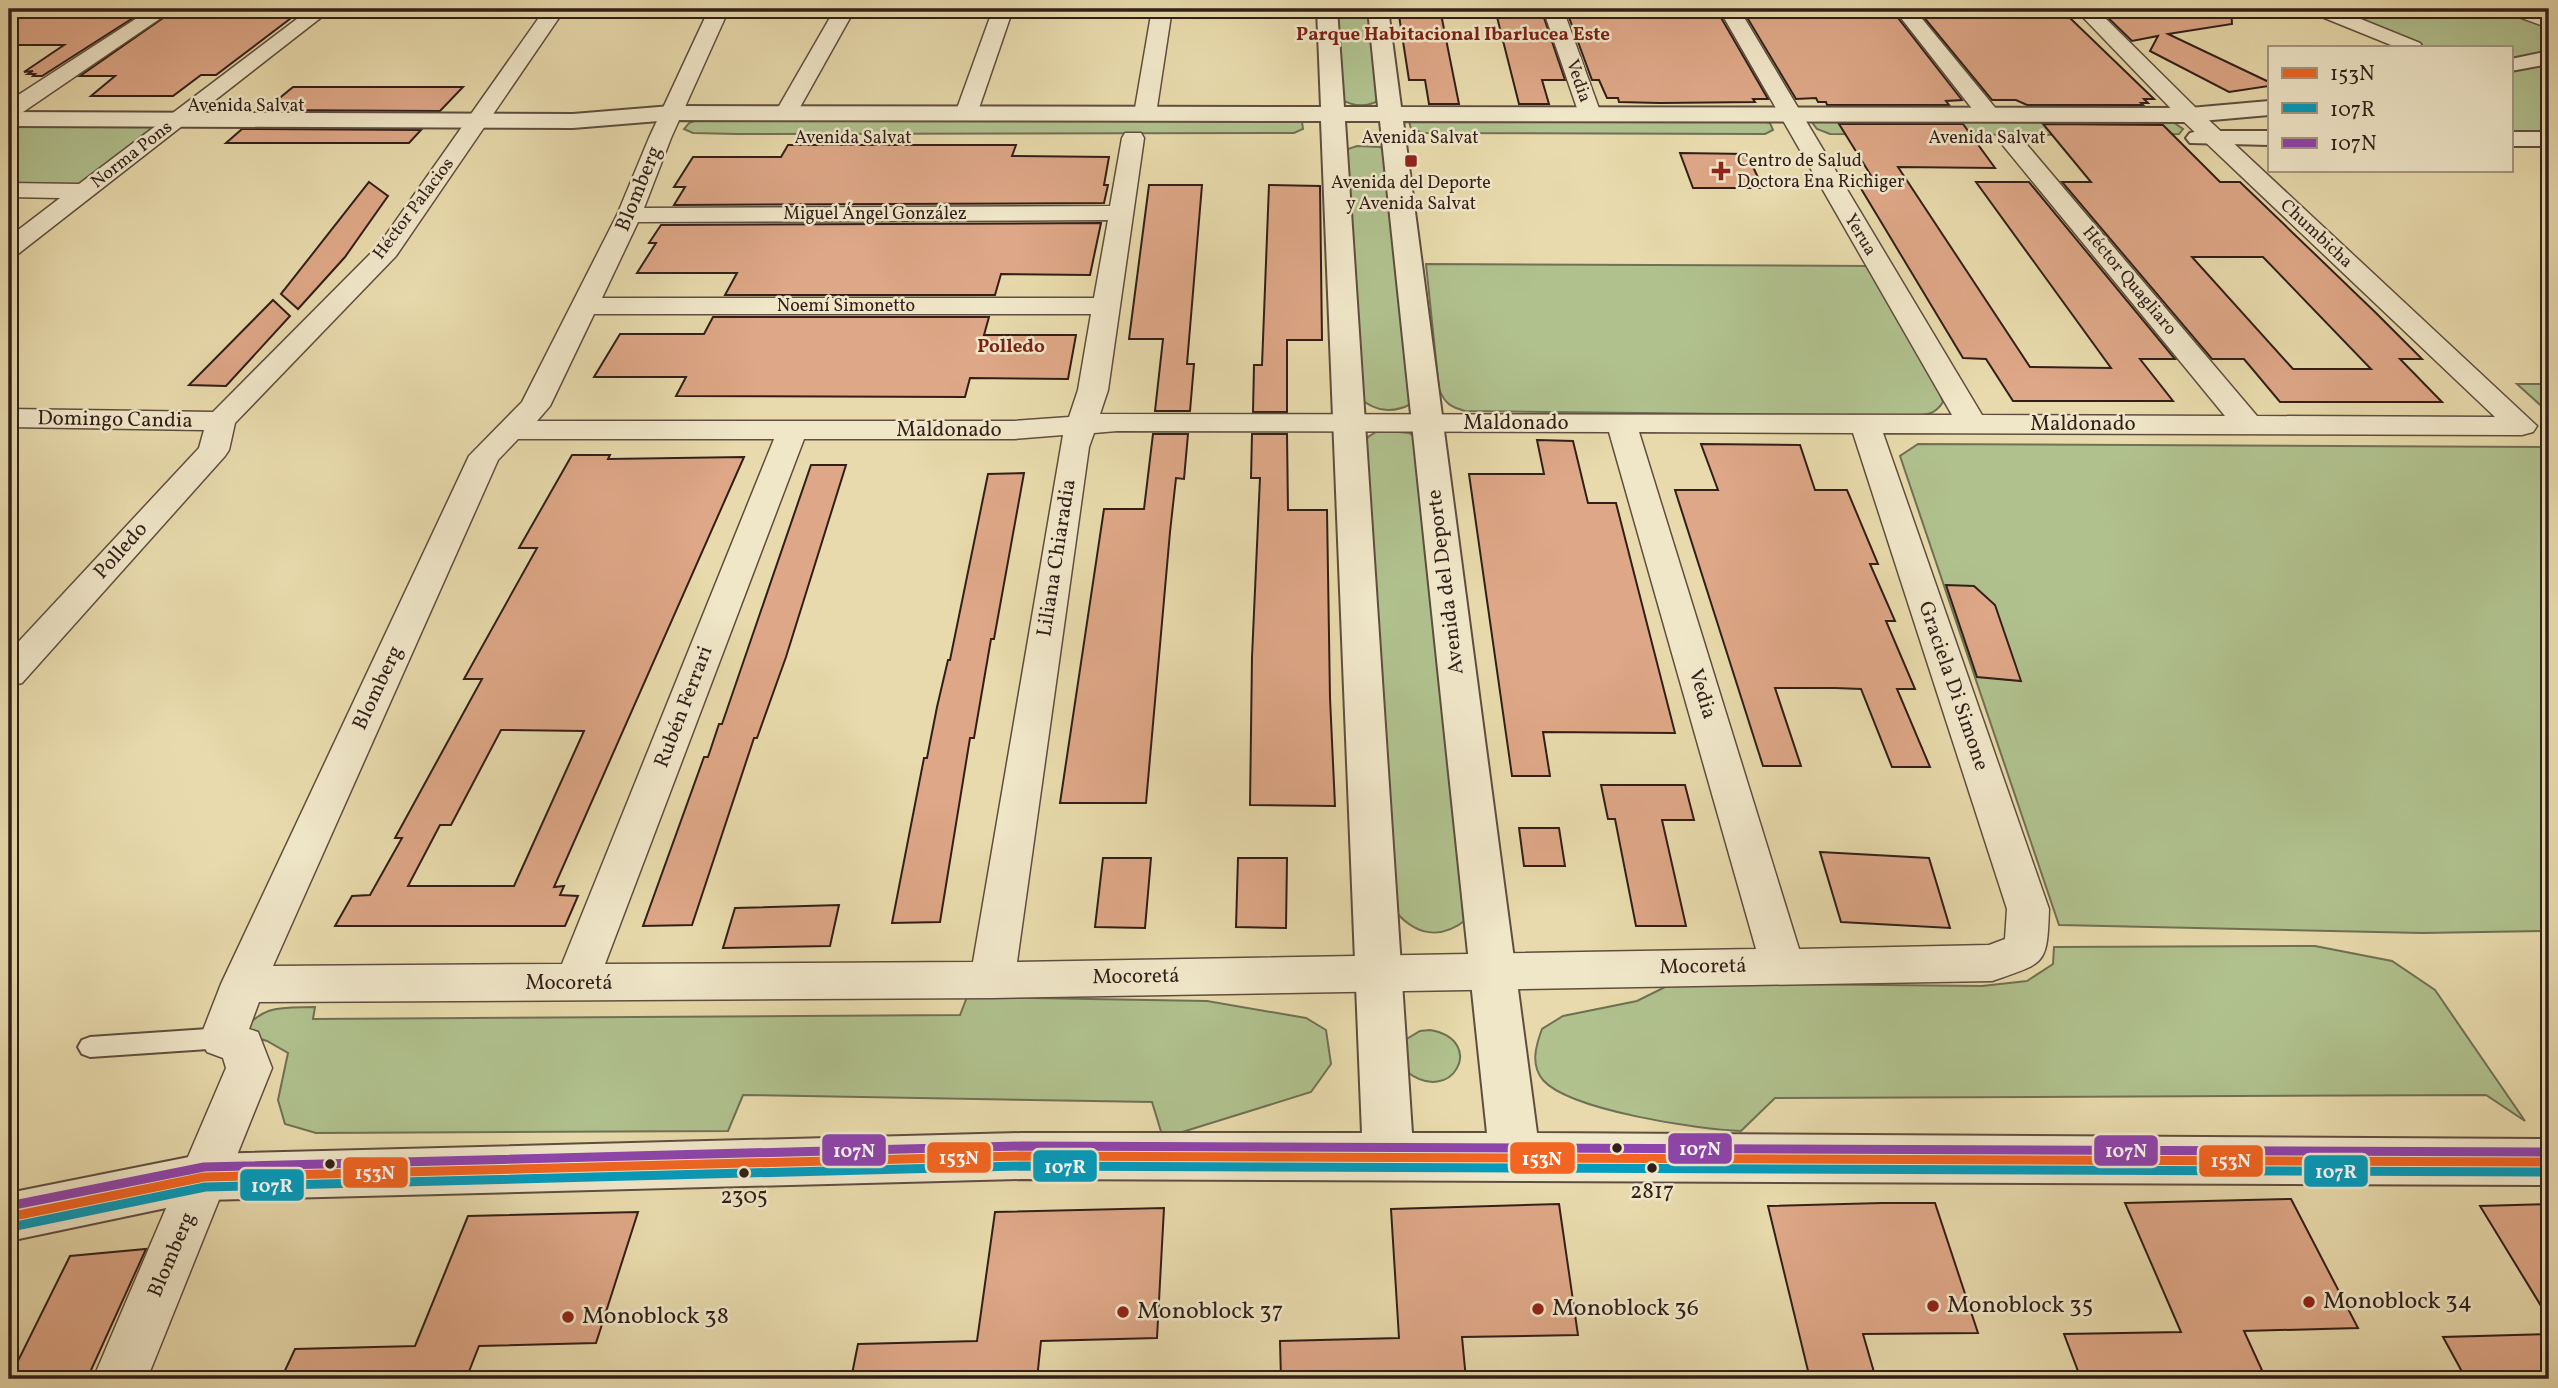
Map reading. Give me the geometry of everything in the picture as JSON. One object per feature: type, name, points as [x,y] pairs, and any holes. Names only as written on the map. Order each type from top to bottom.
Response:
[{"type":"street","points":[[11,111],[164,9]]},
{"type":"street","name":"Norma Pons","points":[[9,249],[322,9]]},
{"type":"street","name":"Héctor Palacios","points":[[221,421],[387,251],[555,9]]},
{"type":"street","name":"Blomberg","points":[[120,1379],[249,1068],[243,1046],[223,1038],[243,984],[484,456],[535,406],[629,215],[660,138],[719,9]]},
{"type":"street","points":[[786,113],[845,9]]},
{"type":"street","points":[[966,114],[1003,9]]},
{"type":"street","points":[[1145,114],[1162,9]]},
{"type":"street","name":"Avenida del Deporte","points":[[1328,9],[1363,132],[1427,423],[1515,1156]]},
{"type":"street","name":"Avenida del Deporte","points":[[1378,9],[1363,132],[1349,422],[1388,1156]]},
{"type":"street","name":"Vedia","points":[[1553,9],[1590,114]]},
{"type":"street","name":"Yerua","points":[[1729,9],[1788,115],[1972,424]]},
{"type":"street","points":[[1904,9],[1989,115]]},
{"type":"street","name":"Chumbicha","points":[[2085,9],[2190,115],[2522,426]]},
{"type":"street","points":[[2319,9],[2411,46]]},
{"type":"street","points":[[2515,9],[2549,22]]},
{"type":"street","points":[[2512,65],[2549,58]]},
{"type":"street","name":"Avenida Salvat","points":[[11,111],[573,121],[671,113],[1145,114],[1363,132],[1590,114],[2190,115],[2268,108]]},
{"type":"street","name":"Avenida Salvat","points":[[573,121],[660,138],[687,138]]},
{"type":"street","points":[[1105,138],[1160,138]]},
{"type":"street","name":"Liliana Chiaradia","points":[[992,980],[1074,447],[1093,390],[1133,138]]},
{"type":"street","points":[[1775,138],[1830,138]]},
{"type":"street","name":"Avenida Salvat","points":[[1982,138],[2037,138]]},
{"type":"street","name":"Héctor Quagliaro","points":[[2009,138],[2248,425]]},
{"type":"street","points":[[2174,138],[2268,138]]},
{"type":"street","points":[[2512,139],[2549,139]]},
{"type":"street","points":[[9,190],[85,191]]},
{"type":"street","name":"Miguel Ángel González","points":[[629,215],[1121,213]]},
{"type":"street","name":"Noemí Simonetto","points":[[586,306],[1106,306]]},
{"type":"street","name":"Domingo Candia","points":[[9,418],[221,421]]},
{"type":"street","name":"Polledo","points":[[9,674],[214,450],[221,421]]},
{"type":"street","name":"Maldonado","points":[[511,430],[1014,430],[1118,422],[2522,426]]},
{"type":"street","name":"Vedia","points":[[1621,423],[1783,966]]},
{"type":"street","name":"Graciela Di Simone","points":[[1865,424],[2028,909],[2026,949]]},
{"type":"street","name":"Rubén Ferrari","points":[[576,983],[792,430]]},
{"type":"street","name":"Mocoretá","points":[[243,984],[992,980],[1992,963],[2026,949]]},
{"type":"street","points":[[9,1217],[204,1177],[1021,1156],[2549,1162]]},
{"type":"lane","points":[[90,1048],[223,1038]]},
{"type":"green space","points":[[1335,9],[1372,9],[1381,98],[1372,104],[1356,105],[1341,99]]},
{"type":"green space","points":[[2333,9],[2505,9],[2549,26],[2549,53],[2512,60],[2512,46],[2419,46]]},
{"type":"green space","points":[[2549,65],[2549,135],[2512,135],[2512,71]]},
{"type":"green space","points":[[702,118],[1290,118],[1302,122],[1303,129],[1294,133],[737,134],[693,133],[684,129],[689,123]]},
{"type":"green space","points":[[1750,118],[1770,123],[1773,130],[1765,134],[1424,133],[1411,129],[1409,121]]},
{"type":"green space","points":[[1811,121],[2173,122],[2183,129],[2179,134],[2150,135],[1830,134],[1817,129]]},
{"type":"green space","points":[[9,125],[158,125],[81,186],[9,186]]},
{"type":"green space","points":[[1357,146],[1380,147],[1388,151],[1411,404],[1392,410],[1373,407],[1361,399],[1344,156],[1348,149]]},
{"type":"green space","points":[[1426,264],[1867,266],[1943,402],[1930,414],[1911,416],[1465,411],[1449,404],[1439,389]]},
{"type":"green space","points":[[2517,384],[2549,384],[2549,413]]},
{"type":"green space","points":[[1379,430],[1409,433],[1420,439],[1467,919],[1457,926],[1438,932],[1420,930],[1402,919],[1394,910],[1363,447],[1368,437]]},
{"type":"green space","points":[[1918,444],[2549,447],[2549,931],[2422,933],[2059,925],[1900,456]]},
{"type":"green space","points":[[2315,946],[2392,961],[2435,990],[2525,1121],[2486,1095],[1775,1098],[1741,1131],[1722,1130],[1636,1116],[1579,1100],[1557,1091],[1543,1080],[1535,1061],[1542,1029],[1563,1016],[1637,1001],[1673,983],[1982,986],[2027,981],[2053,964],[2054,947]]},
{"type":"green space","points":[[967,997],[1207,1001],[1306,1018],[1326,1030],[1331,1064],[1311,1092],[1163,1138],[1152,1102],[743,1095],[728,1131],[316,1133],[285,1124],[278,1100],[288,1053],[267,1041],[242,1033],[265,1012],[292,1007],[315,1007],[313,1019],[960,1015]]},
{"type":"green space","points":[[1430,1030],[1448,1036],[1457,1046],[1460,1057],[1457,1068],[1449,1077],[1437,1082],[1423,1080],[1406,1071],[1405,1040],[1420,1031]]},
{"type":"building","points":[[147,9],[42,76],[33,76],[35,74],[28,74],[33,71],[24,72],[64,45],[9,45],[9,23],[29,11]]},
{"type":"building","points":[[176,9],[303,9],[216,75],[201,75],[173,96],[91,96],[115,76],[80,76]]},
{"type":"building","points":[[1398,9],[1440,9],[1459,104],[1429,104],[1425,80],[1409,80]]},
{"type":"building","points":[[1495,9],[1541,9],[1565,80],[1542,80],[1549,104],[1519,104]]},
{"type":"building","points":[[1566,9],[1596,9],[1600,18],[1695,18],[1690,9],[1716,9],[1768,99],[1753,99],[1755,102],[1660,103],[1619,102],[1618,98],[1607,98],[1599,80],[1592,80]]},
{"type":"building","points":[[1742,9],[1773,9],[1779,18],[1874,18],[1867,9],[1891,9],[1962,100],[1946,101],[1949,105],[1827,105],[1826,102],[1818,102],[1816,98],[1796,99]]},
{"type":"building","points":[[1917,9],[1950,9],[1958,18],[2070,18],[2154,99],[2144,99],[2148,103],[2141,103],[2143,105],[2027,105],[2016,100],[1992,100]]},
{"type":"building","points":[[2099,9],[2231,9],[2232,24],[2168,34],[2268,82],[2268,86],[2229,92],[2150,51],[2158,36],[2132,41]]},
{"type":"building","points":[[293,87],[463,87],[440,111],[265,110]]},
{"type":"building","points":[[1839,124],[1963,124],[1995,168],[1898,167],[2030,367],[2111,368],[1976,182],[2029,182],[2175,359],[2140,359],[2173,401],[2013,401],[1986,359],[1963,358],[1857,182],[1875,182]]},
{"type":"building","points":[[2043,124],[2163,125],[2220,182],[2240,182],[2376,313],[2422,359],[2400,359],[2442,402],[2280,402],[2244,359],[2212,359],[2062,182],[2091,182]],"holes":[[[2192,257],[2263,257],[2371,369],[2293,369]]]},
{"type":"building","points":[[242,129],[421,130],[409,143],[226,143]]},
{"type":"building","points":[[788,145],[1016,145],[1012,156],[1109,157],[1104,185],[1108,185],[1104,203],[674,205],[685,187],[674,187],[693,157],[781,157]]},
{"type":"building","name":"Centro de Salud Doctora Ena Richiger","points":[[1680,153],[1747,154],[1763,188],[1693,188]]},
{"type":"building","points":[[369,182],[388,196],[345,257],[298,309],[281,294]]},
{"type":"building","points":[[1149,185],[1202,185],[1187,364],[1194,364],[1190,411],[1155,411],[1163,339],[1129,339]]},
{"type":"building","points":[[1269,185],[1320,186],[1322,340],[1287,340],[1287,412],[1253,412],[1254,365],[1262,365]]},
{"type":"building","points":[[1101,223],[1090,275],[1001,274],[995,295],[725,295],[737,273],[637,273],[656,243],[649,243],[661,225]]},
{"type":"building","points":[[273,300],[290,316],[226,386],[189,385]]},
{"type":"building","points":[[713,317],[989,317],[984,335],[1076,335],[1068,379],[970,378],[965,397],[676,396],[686,377],[594,377],[620,334],[704,334]]},
{"type":"building","points":[[1153,434],[1188,434],[1184,479],[1176,478],[1146,803],[1060,803],[1104,509],[1144,509]]},
{"type":"building","points":[[1252,434],[1287,434],[1288,510],[1327,510],[1335,806],[1250,805],[1252,657],[1260,478],[1251,478]]},
{"type":"building","points":[[1537,440],[1573,441],[1588,503],[1616,503],[1675,733],[1543,732],[1550,776],[1512,776],[1469,474],[1544,474]]},
{"type":"building","points":[[1701,444],[1800,445],[1815,490],[1847,490],[1878,564],[1870,564],[1895,621],[1886,621],[1915,689],[1897,689],[1930,767],[1892,767],[1861,689],[1835,688],[1775,688],[1801,766],[1763,766],[1675,490],[1718,490]]},
{"type":"building","points":[[572,455],[610,455],[608,459],[744,457],[554,887],[564,886],[560,895],[578,896],[565,926],[335,926],[352,896],[370,895],[402,838],[395,838],[482,679],[464,679],[537,548],[519,548]],"holes":[[[501,730],[584,731],[514,886],[408,886],[440,825],[451,825]]]},
{"type":"building","points":[[811,465],[846,465],[786,657],[757,738],[754,738],[692,925],[643,926],[704,757],[708,757],[719,724],[722,724]]},
{"type":"building","points":[[1024,473],[974,738],[970,738],[940,922],[892,923],[924,758],[927,758],[950,660],[988,474]]},
{"type":"building","points":[[1946,585],[1974,586],[1995,605],[2021,681],[1977,677]]},
{"type":"building","points":[[1601,785],[1685,785],[1694,820],[1662,820],[1686,926],[1636,926],[1615,819],[1608,819]]},
{"type":"building","points":[[1519,828],[1559,828],[1565,866],[1524,866]]},
{"type":"building","points":[[1820,852],[1929,858],[1950,928],[1841,922]]},
{"type":"building","points":[[1103,858],[1151,858],[1145,928],[1095,927]]},
{"type":"building","points":[[1238,858],[1287,858],[1286,928],[1236,927]]},
{"type":"building","points":[[839,905],[830,946],[723,948],[735,908]]},
{"type":"building","name":"Monoblock 34","points":[[2291,1199],[2358,1328],[2244,1331],[2266,1379],[2081,1379],[2064,1334],[2181,1332],[2125,1203]]},
{"type":"building","name":"Monoblock 35","points":[[1935,1203],[1978,1333],[1863,1334],[1876,1379],[1810,1379],[1768,1206]]},
{"type":"building","name":"Monoblock 36","points":[[1559,1204],[1578,1335],[1462,1337],[1466,1379],[1281,1379],[1280,1341],[1399,1338],[1391,1209]]},
{"type":"building","points":[[2549,1204],[2549,1319],[2480,1206]]},
{"type":"building","name":"Monoblock 37","points":[[1164,1208],[1157,1338],[1041,1341],[1037,1379],[851,1379],[858,1344],[977,1341],[995,1212]]},
{"type":"building","name":"Monoblock 38","points":[[638,1212],[596,1343],[479,1346],[466,1379],[281,1379],[295,1349],[415,1346],[468,1216]]},
{"type":"building","points":[[146,1249],[87,1379],[9,1379],[70,1256]]},
{"type":"building","points":[[2549,1334],[2549,1379],[2466,1379],[2443,1337]]},
{"type":"transit line","name":"107N","points":[[9,1206],[204,1167],[1021,1146],[2549,1152]]},
{"type":"transit line","name":"153N","points":[[9,1217],[204,1177],[1021,1156],[2549,1162]]},
{"type":"transit line","name":"107R","points":[[11,1227],[205,1187],[1021,1166],[2549,1172]]},
{"type":"place","name":"Avenida del Deporte y Avenida Salvat","points":[[1411,161]]},
{"type":"place","name":"Centro de Salud Doctora Ena Richiger","points":[[1721,171]]},
{"type":"place","name":"2817","points":[[1652,1168]]},
{"type":"place","name":"2305","points":[[744,1173]]},
{"type":"place","name":"Monoblock 34","points":[[2309,1302]]},
{"type":"place","name":"Monoblock 35","points":[[1933,1306]]},
{"type":"place","name":"Monoblock 36","points":[[1538,1309]]},
{"type":"place","name":"Monoblock 37","points":[[1123,1312]]},
{"type":"place","name":"Monoblock 38","points":[[568,1317]]},
{"type":"district","name":"Parque Habitacional Ibarlucea Este","points":[[1453,35]]},
{"type":"district","name":"Polledo","points":[[1011,347]]}]
